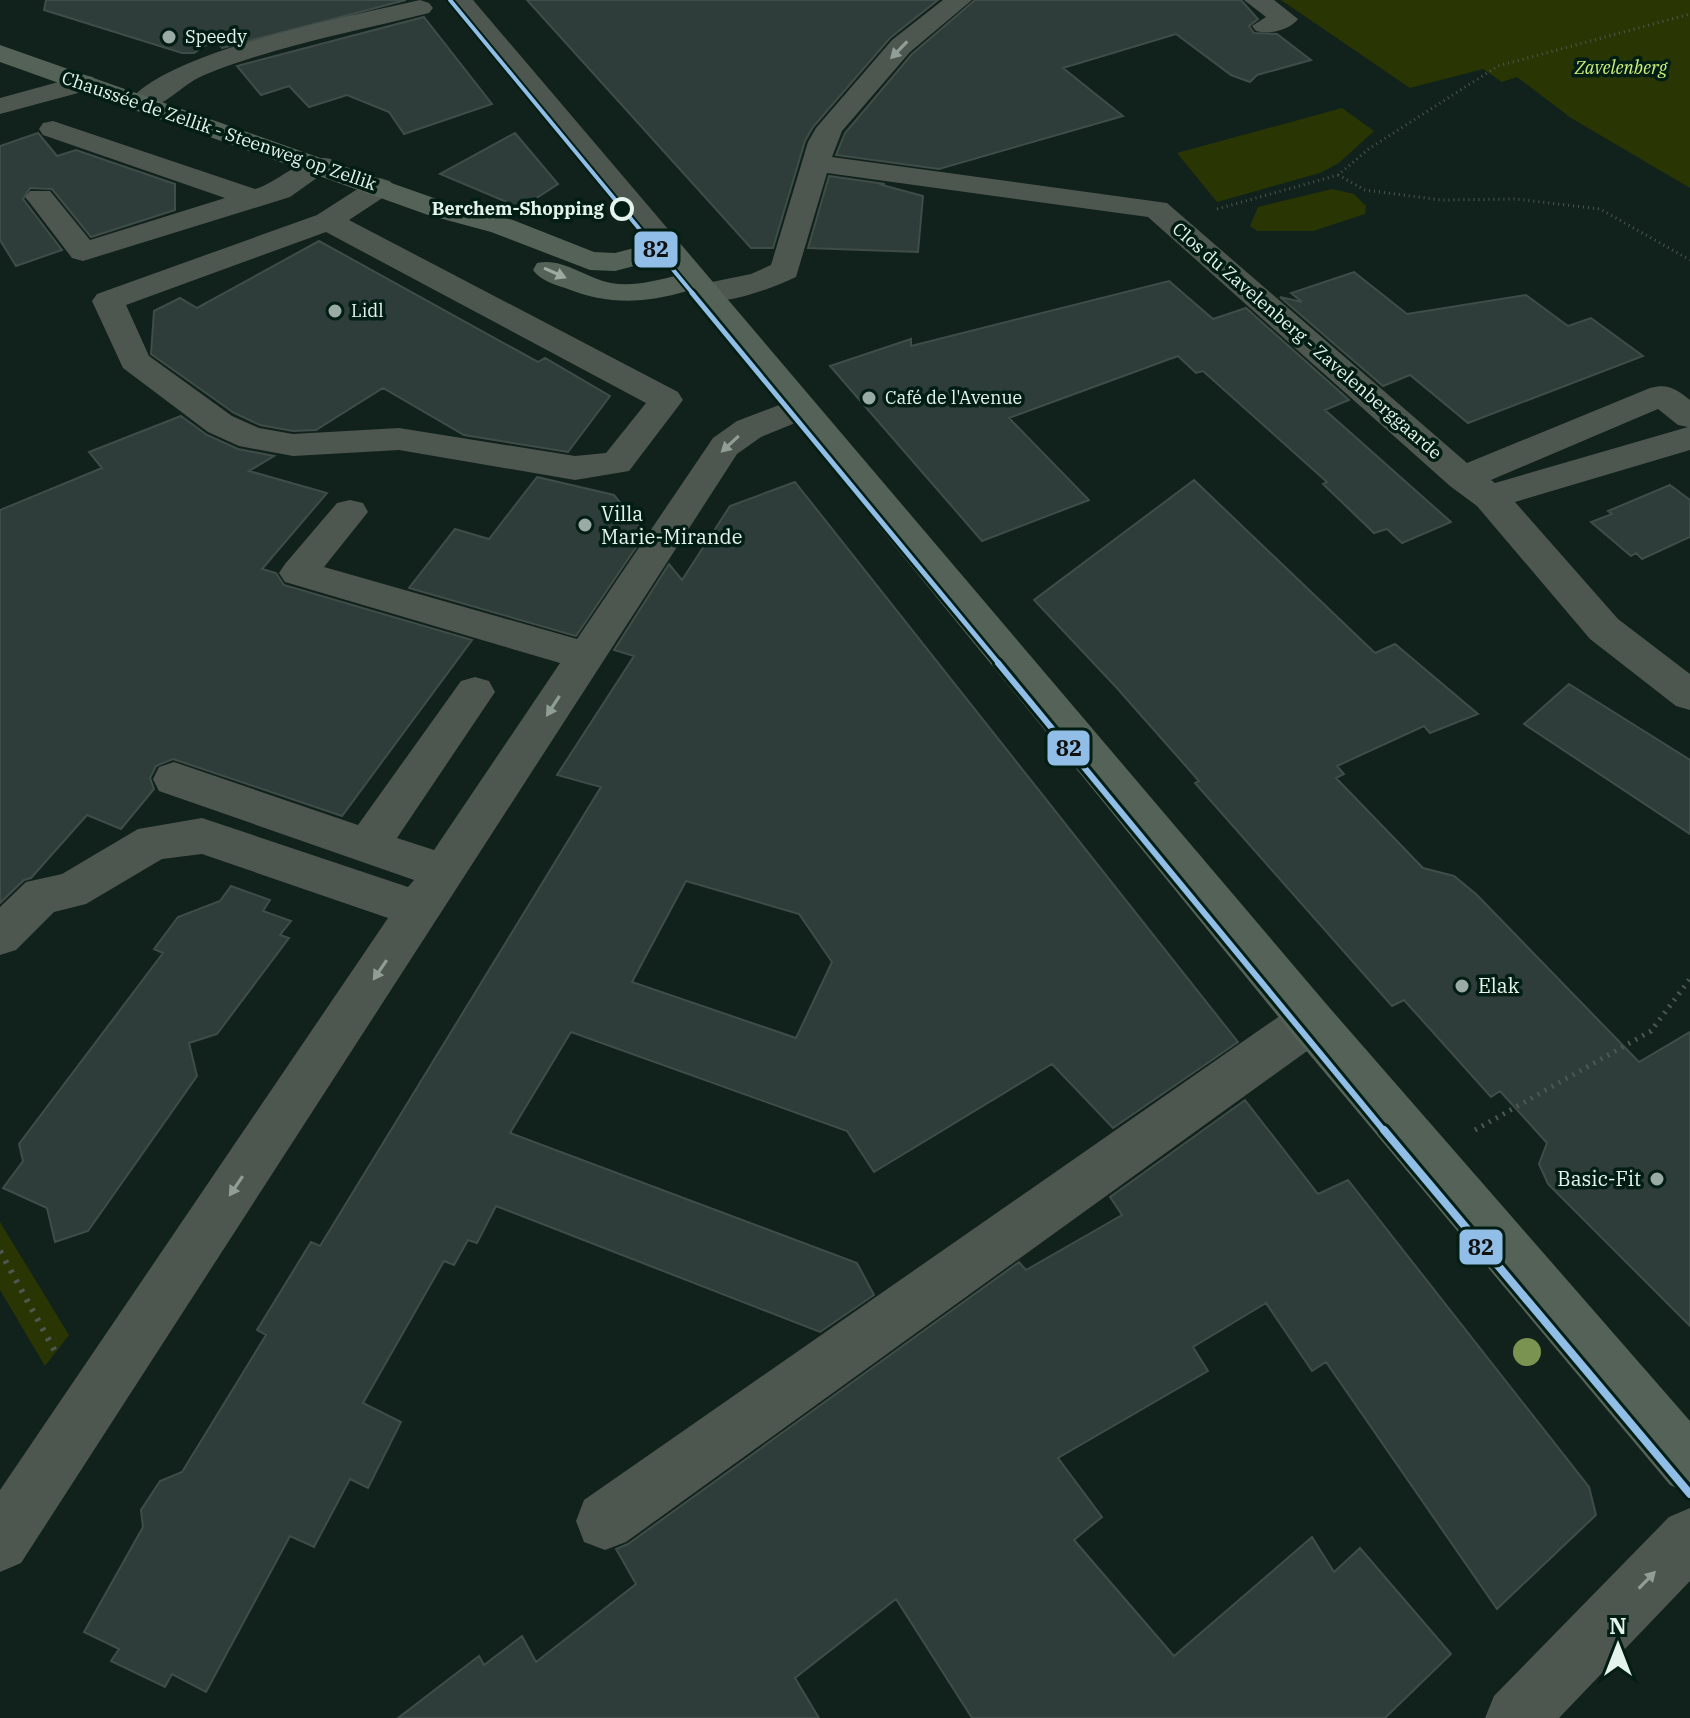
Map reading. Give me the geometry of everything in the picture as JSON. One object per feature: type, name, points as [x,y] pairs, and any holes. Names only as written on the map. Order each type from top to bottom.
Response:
[{"type":"main road","name":"Chaussée de Zellik - Steenweg op Zellik","points":[[0,53],[438,209],[502,226],[590,261],[615,262],[668,248]]},
{"type":"main road","name":"Chaussée de Zellik - Steenweg op Zellik","points":[[438,209],[482,240],[611,296],[699,286]]},
{"type":"main road","points":[[668,248],[798,409],[1311,1021],[1690,1465]]},
{"type":"street","points":[[460,0],[668,248]]},
{"type":"street","points":[[699,286],[760,282],[785,270],[816,163],[830,128],[901,46],[959,0]]},
{"type":"street","points":[[1257,0],[1285,19],[1265,26]]},
{"type":"street","points":[[142,103],[191,71],[318,32],[420,8]]},
{"type":"street","points":[[0,106],[84,83]]},
{"type":"street","points":[[53,129],[252,198]]},
{"type":"street","name":"Clos du Zavelenberg - Zavelenberggaarde","points":[[816,163],[1157,209],[1476,487],[1604,629],[1690,695]]},
{"type":"street","points":[[40,197],[83,252],[280,191],[321,165]]},
{"type":"street","points":[[328,221],[666,400],[617,463],[575,468],[399,439],[293,445],[251,438],[220,424],[135,361],[108,301],[328,221],[380,187]]},
{"type":"street","points":[[1476,487],[1662,395],[1690,417]]},
{"type":"street","points":[[0,1542],[725,446],[749,429],[798,409]]},
{"type":"street","points":[[1476,487],[1690,438]]},
{"type":"street","points":[[350,512],[298,573],[586,656]]},
{"type":"street","points":[[366,848],[475,692]]},
{"type":"street","points":[[174,779],[366,848],[444,872]]},
{"type":"street","points":[[0,936],[42,895],[70,891],[153,842],[202,836],[420,910]]},
{"type":"street","points":[[605,1521],[1311,1021]]},
{"type":"street","points":[[1516,1718],[1690,1538]]},
{"type":"path","points":[[1174,224],[1215,209],[1338,175],[1370,148],[1498,66],[1690,14]]},
{"type":"path","points":[[1338,175],[1365,190],[1410,196],[1441,200],[1516,199],[1600,209],[1681,258],[1690,260]]},
{"type":"path","points":[[1427,1157],[1651,1031],[1690,979]]},
{"type":"path","points":[[0,1251],[48,1342],[92,1403]]},
{"type":"green space","name":"Zavelenberg","points":[[1281,0],[1690,0],[1690,188],[1571,118],[1517,77],[1502,82],[1483,69],[1410,88]]},
{"type":"green space","points":[[1342,108],[1374,131],[1339,163],[1320,173],[1217,202],[1177,153]]},
{"type":"green space","points":[[1332,189],[1354,194],[1366,206],[1365,214],[1313,231],[1257,231],[1250,226],[1258,207]]},
{"type":"green space","points":[[0,1222],[69,1335],[45,1366],[0,1290]]},
{"type":"building","points":[[46,0],[406,0],[222,48],[215,39],[194,53],[182,53],[44,10]]},
{"type":"building","points":[[527,0],[938,0],[890,38],[813,127],[805,141],[773,248],[751,248]]},
{"type":"building","points":[[975,0],[1241,0],[1258,19],[1249,26],[1254,33],[1277,34],[1311,60],[1257,75],[1250,82],[1231,75],[1176,34],[1063,68],[1123,116],[939,169],[836,155],[845,133],[912,54]]},
{"type":"building","points":[[424,17],[492,104],[404,134],[389,112],[347,95],[309,107],[289,86],[261,95],[237,66]]},
{"type":"building","points":[[38,133],[57,156],[76,150],[175,184],[175,210],[91,237],[52,189],[30,188],[23,199],[62,250],[16,266],[0,240],[0,146]]},
{"type":"building","points":[[515,133],[558,184],[521,208],[440,174]]},
{"type":"building","points":[[829,176],[885,184],[882,185],[923,196],[918,252],[808,248]]},
{"type":"building","points":[[319,241],[538,362],[545,358],[610,396],[568,452],[464,435],[383,388],[316,430],[293,431],[260,425],[234,413],[151,354],[154,311],[180,298],[197,308]]},
{"type":"building","points":[[1354,272],[1407,314],[1526,295],[1568,326],[1591,318],[1643,356],[1468,423],[1410,375],[1383,386],[1280,297],[1302,302],[1291,293]]},
{"type":"building","points":[[1169,281],[1213,319],[1246,308],[1349,400],[1325,410],[1451,522],[1402,543],[1387,529],[1374,533],[1323,484],[1327,482],[1203,371],[1196,373],[1178,356],[1009,418],[1089,500],[982,541],[830,366],[911,339],[911,346]]},
{"type":"building","points":[[181,416],[207,435],[238,449],[274,456],[249,471],[327,493],[262,569],[276,573],[284,585],[472,640],[342,816],[173,759],[156,766],[150,778],[154,789],[121,829],[87,815],[31,878],[24,880],[0,903],[0,510],[102,468],[89,452]]},
{"type":"building","points":[[537,477],[614,495],[645,534],[576,636],[409,588],[455,529],[489,539]]},
{"type":"building","points":[[1194,480],[1375,653],[1395,644],[1478,714],[1430,733],[1424,726],[1337,766],[1344,774],[1336,778],[1423,868],[1454,876],[1476,894],[1639,1062],[1690,1032],[1690,1326],[1548,1184],[1539,1164],[1547,1143],[1500,1091],[1491,1097],[1404,1000],[1392,1006],[1195,783],[1199,781],[1034,600]]},
{"type":"building","points":[[795,482],[1238,1042],[1113,1128],[1052,1064],[874,1172],[847,1131],[571,1032],[510,1133],[857,1263],[874,1295],[820,1332],[496,1206],[477,1243],[468,1240],[454,1265],[444,1261],[363,1403],[401,1422],[368,1488],[350,1479],[314,1547],[290,1536],[206,1692],[172,1674],[165,1687],[111,1661],[119,1649],[84,1632],[143,1527],[141,1510],[160,1481],[182,1472],[266,1335],[257,1330],[311,1242],[320,1246],[601,787],[557,775],[634,656],[614,650],[669,564],[682,580],[730,506]],"holes":[[[686,881],[799,914],[832,962],[796,1038],[632,982]]]},
{"type":"building","points":[[1670,485],[1690,500],[1690,537],[1642,559],[1636,553],[1631,556],[1591,522],[1612,514],[1608,511]]},
{"type":"building","points":[[1569,684],[1690,760],[1690,834],[1524,724]]},
{"type":"building","points":[[231,886],[270,900],[263,911],[291,921],[280,935],[289,938],[217,1034],[189,1043],[197,1076],[88,1231],[55,1242],[47,1208],[3,1188],[23,1161],[19,1144],[163,953],[154,949],[178,917],[220,901]]},
{"type":"building","points":[[1245,1100],[1318,1194],[1348,1180],[1589,1487],[1596,1515],[1497,1609],[1326,1362],[1312,1371],[1266,1303],[1193,1347],[1208,1371],[1058,1458],[1102,1517],[1074,1540],[1174,1656],[1312,1537],[1334,1572],[1360,1548],[1451,1654],[1385,1718],[972,1718],[896,1599],[795,1678],[819,1718],[398,1718],[479,1656],[484,1665],[522,1636],[536,1662],[636,1584],[616,1549],[628,1544],[1019,1262],[1026,1270],[1122,1215],[1110,1197]]},
{"type":"transit line","name":"82","points":[[450,0],[1518,1292],[1690,1494]]},
{"type":"place","name":"Speedy","points":[[169,37]]},
{"type":"place","name":"Berchem-Shopping","points":[[622,209]]},
{"type":"place","name":"Lidl","points":[[335,311]]},
{"type":"place","name":"Café de l'Avenue","points":[[869,398]]},
{"type":"place","name":"Villa Marie-Mirande","points":[[585,525]]},
{"type":"place","name":"Elak","points":[[1462,986]]},
{"type":"place","name":"Basic-Fit","points":[[1657,1179]]}]
